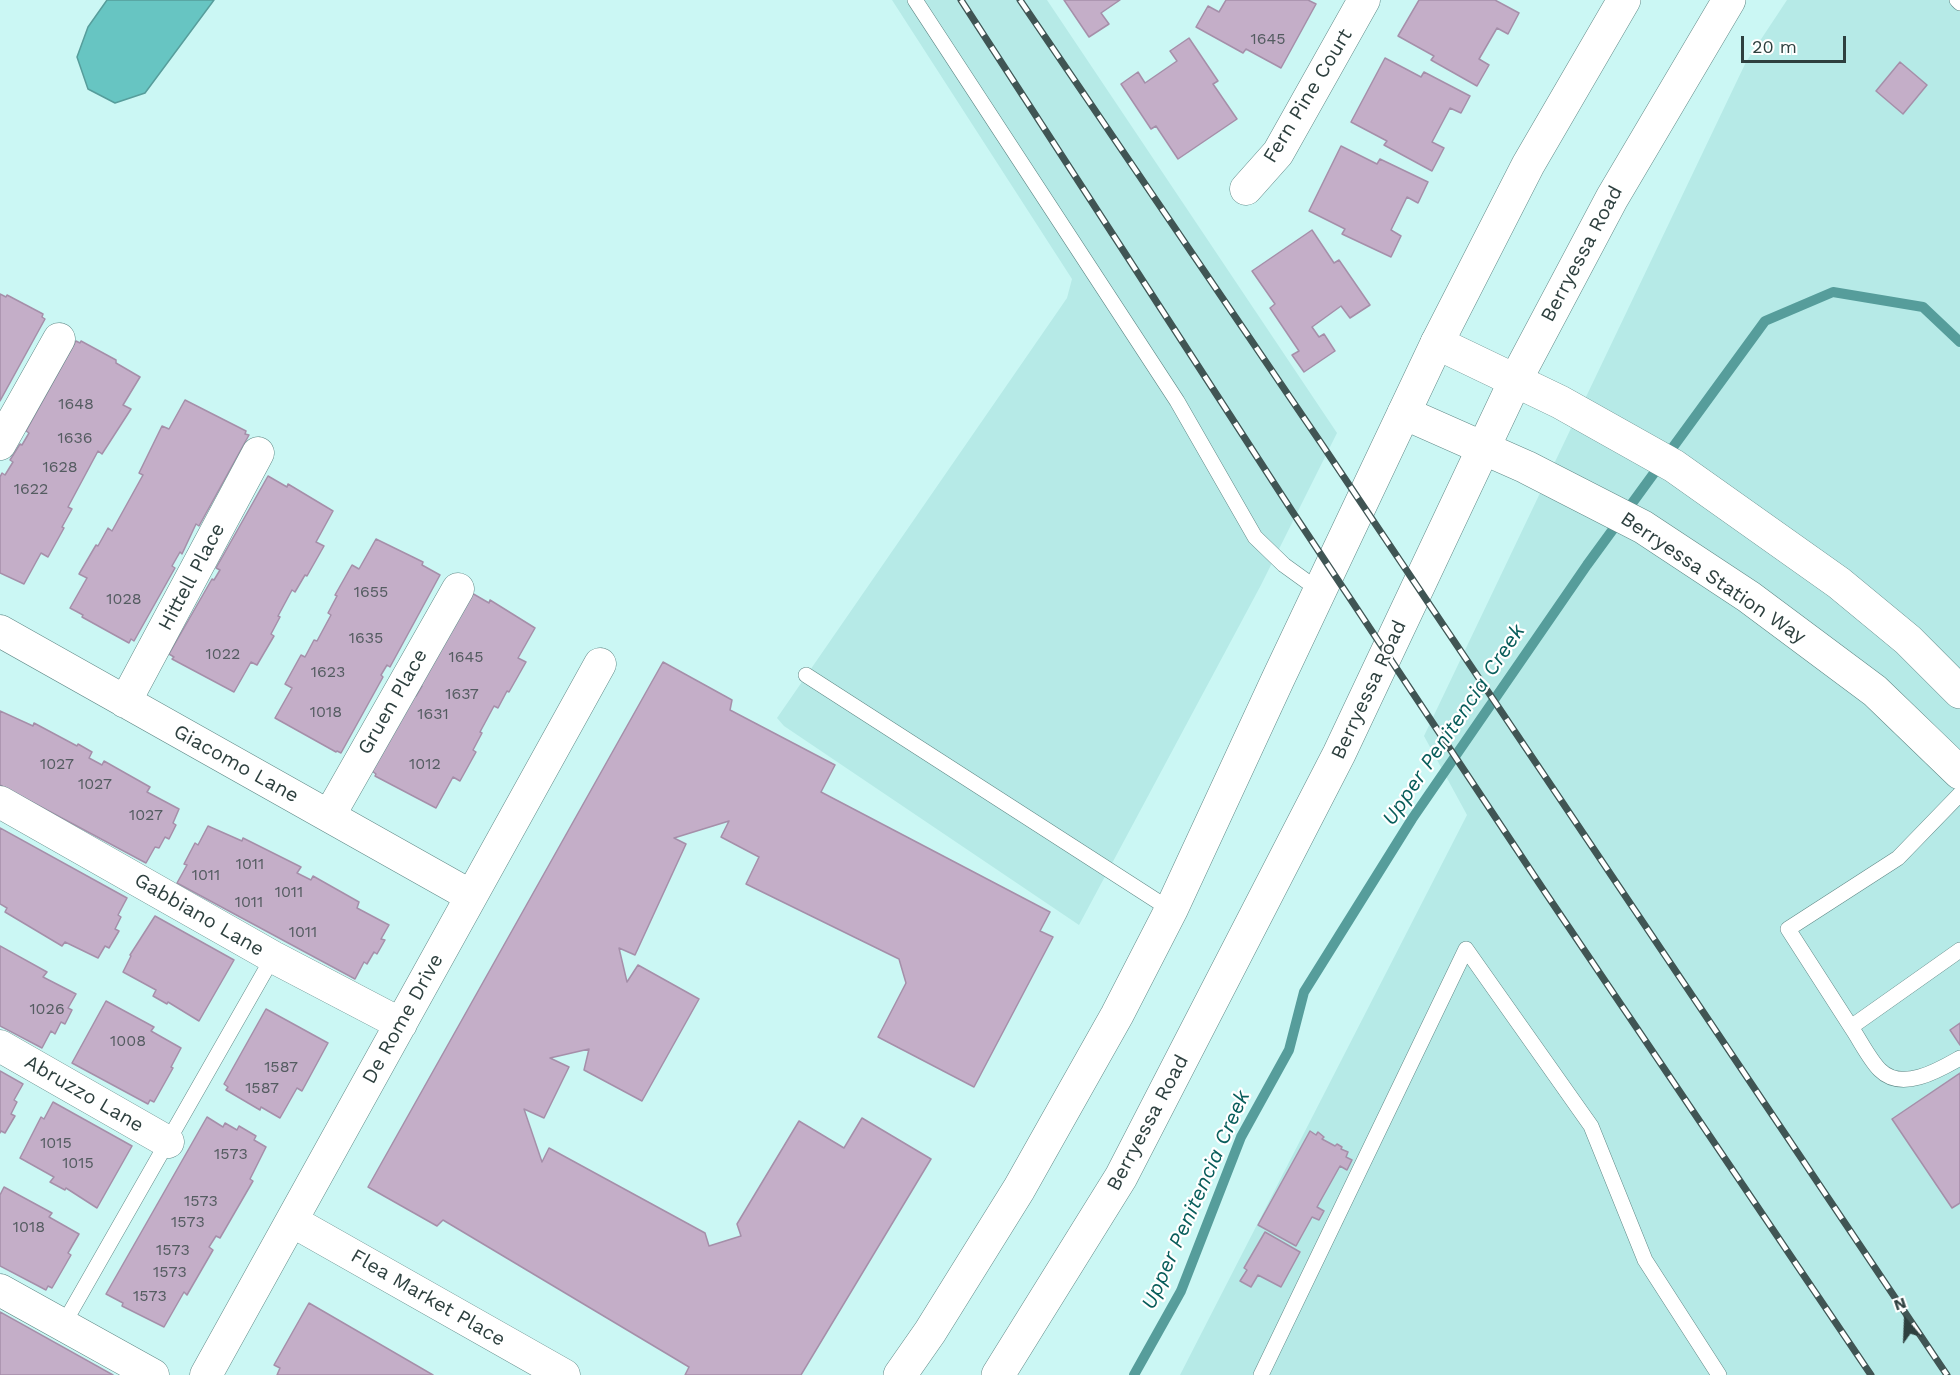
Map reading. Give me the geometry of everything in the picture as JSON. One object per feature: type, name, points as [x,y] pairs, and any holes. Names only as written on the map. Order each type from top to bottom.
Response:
[{"type":"main road","points":[[900,1375],[954,1294],[1060,1119],[1172,910],[1437,343],[1528,165],[1624,0]]},
{"type":"main road","name":"Berryessa Road","points":[[998,1375],[1121,1177],[1339,754],[1516,379],[1611,198],[1729,0]]},
{"type":"main road","points":[[1437,343],[1516,379],[1674,466],[1839,583],[1908,640],[1960,692]]},
{"type":"main road","name":"Berryessa Station Way","points":[[1404,413],[1564,485],[1643,527],[1749,597],[1875,691],[1960,773]]},
{"type":"street","name":"Fern Pine Court","points":[[1246,189],[1278,153],[1364,0]]},
{"type":"street","points":[[0,444],[59,339]]},
{"type":"street","name":"Hittell Place","points":[[125,702],[258,453]]},
{"type":"street","name":"Gruen Place","points":[[329,816],[458,589]]},
{"type":"street","name":"Giacomo Lane","points":[[0,631],[471,896]]},
{"type":"street","name":"De Rome Drive","points":[[207,1375],[600,664]]},
{"type":"street","name":"Gabbiano Lane","points":[[0,802],[273,957],[400,1024]]},
{"type":"street","name":"Abruzzo Lane","points":[[0,1046],[168,1142]]},
{"type":"street","name":"Flea Market Place","points":[[292,1221],[564,1375]]},
{"type":"street","points":[[0,1290],[153,1375]]},
{"type":"lane","points":[[915,0],[1177,401],[1255,537],[1284,565],[1320,591]]},
{"type":"lane","points":[[806,675],[1172,910]]},
{"type":"lane","points":[[1960,794],[1898,858],[1788,929],[1881,1072],[1900,1080],[1916,1078],[1939,1070],[1960,1058]]},
{"type":"lane","points":[[1261,1375],[1466,949],[1591,1126],[1645,1260],[1719,1375]]},
{"type":"lane","points":[[1851,1027],[1960,950]]},
{"type":"lane","points":[[63,1325],[273,957]]},
{"type":"shaded area","points":[[892,0],[1047,0],[1337,433],[1261,585],[1079,925],[784,726],[777,718],[1067,298],[1072,279]]},
{"type":"shaded area","points":[[1787,0],[1960,0],[1960,1375],[1180,1375],[1467,815],[1424,736],[1746,62]]},
{"type":"water","points":[[107,0],[214,0],[145,93],[115,103],[88,89],[77,57],[88,27]]},
{"type":"building","points":[[1064,0],[1120,0],[1101,13],[1109,24],[1089,37]]},
{"type":"building","points":[[1226,0],[1308,0],[1316,4],[1281,68],[1246,49],[1243,53],[1196,27],[1208,6],[1219,12]]},
{"type":"building","points":[[1419,0],[1495,0],[1519,13],[1508,34],[1497,28],[1479,59],[1489,65],[1477,86],[1431,60],[1434,56],[1398,36]]},
{"type":"building","points":[[1189,38],[1218,81],[1213,84],[1237,119],[1178,159],[1156,126],[1151,129],[1121,84],[1138,72],[1145,83],[1177,61],[1170,51]]},
{"type":"building","points":[[1385,58],[1421,77],[1424,72],[1470,96],[1461,113],[1450,108],[1432,142],[1444,148],[1432,171],[1384,145],[1387,141],[1351,122]]},
{"type":"building","points":[[1900,62],[1927,85],[1903,114],[1876,91]]},
{"type":"building","points":[[1341,146],[1377,164],[1380,159],[1428,182],[1418,203],[1407,197],[1391,230],[1401,236],[1391,257],[1342,234],[1345,229],[1309,211]]},
{"type":"building","points":[[1312,230],[1334,263],[1339,260],[1370,305],[1350,318],[1341,306],[1312,327],[1319,337],[1324,334],[1335,351],[1304,372],[1292,355],[1299,351],[1270,308],[1275,304],[1252,271]]},
{"type":"building","points":[[0,294],[6,297],[7,295],[43,314],[42,317],[45,319],[0,401]]},
{"type":"building","points":[[76,341],[80,343],[81,341],[116,360],[116,363],[140,377],[123,405],[131,409],[102,454],[98,451],[68,507],[72,509],[48,557],[41,553],[24,584],[0,573],[0,477],[2,473],[5,475],[13,462],[10,460],[29,433],[26,431]]},
{"type":"building","points":[[185,400],[246,431],[245,434],[249,435],[199,526],[196,524],[182,554],[180,552],[172,566],[175,568],[134,641],[131,639],[129,643],[70,608],[87,578],[79,574],[108,528],[112,531],[143,475],[139,473],[162,426],[169,429]]},
{"type":"building","points":[[268,476],[287,487],[288,484],[333,511],[316,542],[324,546],[307,576],[305,575],[295,592],[292,590],[278,616],[280,617],[271,634],[274,636],[257,665],[251,662],[234,692],[172,659],[174,657],[169,654],[212,579],[214,580],[220,570],[216,568]]},
{"type":"building","points":[[376,539],[423,562],[422,565],[440,575],[390,667],[387,665],[381,675],[383,677],[341,753],[275,718],[292,688],[285,684],[301,655],[305,657],[314,640],[317,641],[331,615],[328,613],[337,596],[335,595],[352,565],[359,569]]},
{"type":"building","points":[[470,592],[489,603],[490,600],[535,628],[518,658],[526,662],[498,708],[494,706],[480,732],[482,733],[473,750],[476,752],[460,781],[453,777],[436,808],[375,776],[376,774],[372,771],[414,695],[416,696],[422,686],[419,684]]},
{"type":"building","points":[[663,662],[732,700],[730,710],[835,765],[821,792],[1050,912],[1040,931],[1053,937],[974,1087],[878,1037],[906,983],[899,959],[746,884],[759,857],[721,837],[729,821],[674,838],[686,844],[635,955],[619,948],[627,982],[638,965],[699,999],[642,1101],[584,1070],[589,1049],[550,1058],[569,1067],[544,1118],[524,1109],[542,1162],[549,1148],[705,1233],[709,1246],[741,1236],[737,1224],[799,1121],[844,1148],[862,1118],[931,1159],[801,1375],[685,1375],[689,1367],[443,1220],[437,1226],[368,1187]]},
{"type":"building","points":[[0,711],[33,726],[34,723],[77,746],[78,744],[92,752],[89,758],[102,765],[104,761],[150,787],[147,792],[179,809],[173,823],[176,825],[169,839],[165,837],[159,848],[155,847],[146,863],[0,785]]},
{"type":"building","points":[[208,826],[242,841],[243,838],[301,867],[297,873],[311,880],[313,876],[359,902],[357,908],[389,925],[381,939],[385,940],[377,954],[374,952],[367,964],[364,962],[355,979],[177,883],[195,843],[198,845]]},
{"type":"building","points":[[0,828],[127,898],[118,915],[121,917],[115,929],[119,931],[109,948],[105,946],[98,958],[65,942],[62,946],[5,912],[7,908],[0,904]]},
{"type":"building","points":[[155,916],[234,960],[199,1021],[168,1002],[167,1004],[153,996],[156,990],[123,972],[130,955]]},
{"type":"building","points":[[0,946],[47,972],[43,977],[76,994],[68,1008],[72,1010],[65,1024],[61,1022],[55,1034],[51,1031],[42,1048],[0,1026]]},
{"type":"building","points":[[106,1001],[154,1027],[151,1031],[181,1048],[154,1102],[150,1100],[148,1104],[72,1063]]},
{"type":"building","points":[[266,1009],[328,1043],[302,1091],[297,1088],[280,1118],[261,1107],[260,1110],[226,1090],[228,1087],[224,1084]]},
{"type":"building","points":[[1960,1023],[1960,1045],[1950,1030]]},
{"type":"building","points":[[0,1071],[23,1084],[14,1100],[17,1102],[11,1114],[15,1116],[5,1133],[1,1131],[0,1133]]},
{"type":"building","points":[[1960,1073],[1960,1203],[1952,1208],[1892,1119]]},
{"type":"building","points":[[53,1102],[132,1146],[97,1208],[66,1188],[65,1190],[50,1182],[54,1177],[20,1158],[41,1117],[44,1119]]},
{"type":"building","points":[[207,1117],[223,1127],[225,1123],[237,1130],[239,1126],[256,1136],[254,1140],[266,1147],[250,1179],[253,1181],[220,1238],[216,1236],[209,1247],[213,1250],[187,1295],[184,1292],[164,1327],[122,1306],[123,1303],[106,1294]]},
{"type":"building","points":[[1310,1131],[1316,1135],[1318,1132],[1324,1137],[1322,1139],[1342,1147],[1341,1149],[1348,1152],[1346,1157],[1352,1160],[1347,1170],[1340,1166],[1317,1207],[1324,1211],[1319,1220],[1312,1217],[1296,1246],[1258,1225]]},
{"type":"building","points":[[4,1187],[52,1213],[49,1217],[79,1234],[68,1253],[71,1255],[52,1288],[48,1286],[46,1290],[0,1266],[0,1195]]},
{"type":"building","points":[[1265,1232],[1300,1252],[1281,1287],[1258,1275],[1251,1287],[1240,1281],[1247,1270],[1244,1268]]},
{"type":"building","points":[[309,1303],[433,1375],[277,1375],[280,1368],[274,1365]]},
{"type":"building","points":[[0,1312],[113,1375],[0,1375]]},
{"type":"waterway","name":"Upper Penitencia Creek","points":[[1134,1375],[1181,1291],[1241,1137],[1289,1050],[1304,992],[1412,819],[1587,565],[1765,321],[1833,292],[1923,307],[1960,342]]},
{"type":"railway","points":[[961,0],[1292,511],[1547,895],[1871,1375]]},
{"type":"railway","points":[[1020,0],[1323,446],[1947,1375]]}]
